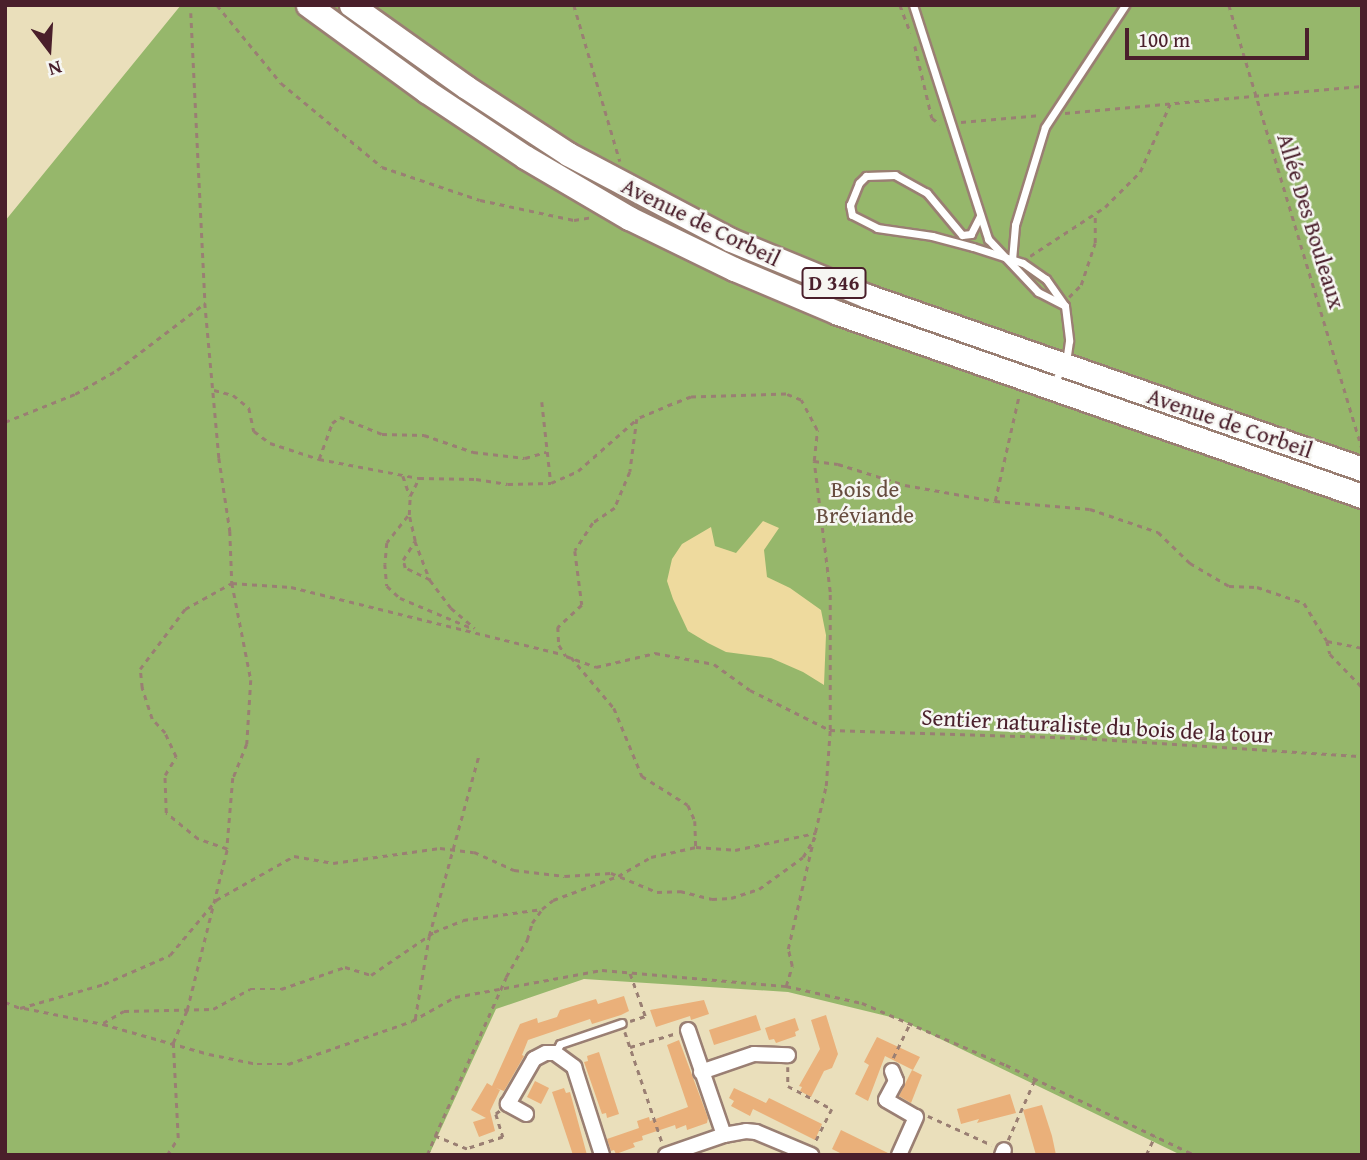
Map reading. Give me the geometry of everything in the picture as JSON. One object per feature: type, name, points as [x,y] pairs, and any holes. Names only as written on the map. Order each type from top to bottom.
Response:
[{"type":"main road","name":"D 346","points":[[307,5],[464,117],[623,214],[734,269],[822,307],[1362,496]]},
{"type":"main road","name":"Avenue de Corbeil","points":[[351,5],[506,114],[580,160],[682,217],[796,268],[1063,366],[1362,469]]},
{"type":"street","points":[[688,1030],[724,1135]]},
{"type":"street","points":[[526,1114],[508,1104],[534,1059],[546,1053],[555,1053],[574,1068],[602,1155]]},
{"type":"street","points":[[701,1072],[754,1054],[788,1055]]},
{"type":"street","points":[[892,1071],[896,1081],[886,1100],[916,1118],[899,1155]]},
{"type":"street","points":[[666,1155],[724,1135],[756,1132],[810,1154]]},
{"type":"lane","points":[[913,5],[988,239],[1038,292],[1064,304]]},
{"type":"lane","points":[[1009,260],[1015,225],[1045,127],[1125,5]]},
{"type":"lane","points":[[980,216],[971,234],[962,235],[926,193],[895,175],[866,176],[859,183],[850,205],[852,215],[877,228],[932,236],[1023,263],[1046,279],[1064,304],[1069,341],[1063,366],[1052,388]]},
{"type":"lane","points":[[555,1053],[560,1044],[622,1023]]},
{"type":"path","points":[[217,5],[281,83],[382,167],[480,200],[574,220],[623,214]]},
{"type":"path","points":[[574,5],[621,164]]},
{"type":"path","points":[[900,5],[914,40],[932,118],[938,124],[1362,86]]},
{"type":"path","name":"Allée Des Bouleaux","points":[[1229,5],[1362,447]]},
{"type":"path","points":[[167,1155],[178,1138],[173,1043],[187,1010],[228,849],[233,778],[247,744],[251,700],[251,680],[232,583],[230,531],[205,303],[191,13]]},
{"type":"path","points":[[1023,263],[1042,246],[1105,207],[1140,172],[1170,104]]},
{"type":"path","points":[[1064,304],[1081,285],[1095,243],[1096,216]]},
{"type":"path","points":[[5,422],[75,394],[117,370],[205,303]]},
{"type":"path","points":[[995,501],[1023,378]]},
{"type":"path","points":[[214,390],[233,396],[249,408],[254,431],[270,443],[319,459],[419,478],[476,479],[508,484],[551,483],[578,471],[637,419],[691,397],[786,394],[800,400],[817,430],[814,461],[830,592],[830,730],[817,832],[788,949],[792,966],[786,986]]},
{"type":"path","points":[[542,402],[551,483]]},
{"type":"path","points":[[319,459],[332,423],[340,417],[382,434],[424,435],[473,452],[525,458],[546,453]]},
{"type":"path","points":[[562,654],[558,627],[582,605],[582,592],[577,585],[575,551],[593,523],[615,508],[630,472],[637,419]]},
{"type":"path","points":[[814,461],[838,464],[905,485],[995,501],[1090,509],[1158,532],[1190,563],[1229,586],[1257,587],[1304,603],[1327,641],[1330,654],[1362,687]]},
{"type":"path","points":[[403,475],[410,496],[409,515],[415,541],[429,580],[451,608],[480,632]]},
{"type":"path","points":[[410,496],[419,478]]},
{"type":"path","points":[[409,515],[387,543],[384,564],[387,586],[400,598],[480,632]]},
{"type":"path","points":[[415,541],[403,560],[405,568],[429,580]]},
{"type":"path","points":[[228,849],[198,839],[166,813],[165,775],[176,757],[165,733],[152,719],[140,669],[185,609],[232,583],[292,587],[480,632]]},
{"type":"path","name":"Sentier naturaliste du bois de la tour","points":[[480,632],[570,656],[596,667],[655,653],[714,664],[750,690],[830,730],[1082,738],[1362,756]]},
{"type":"path","points":[[1327,641],[1362,648]]},
{"type":"path","points":[[570,656],[614,708],[642,776],[688,805],[695,821],[696,847]]},
{"type":"path","points":[[415,1019],[429,936],[479,754]]},
{"type":"path","points":[[428,1155],[502,988],[527,940],[531,923],[542,909],[553,900],[618,876],[652,857],[696,847],[735,850],[817,832]]},
{"type":"path","points":[[20,1008],[104,984],[170,955],[216,900],[294,856],[333,863],[440,848],[454,852],[474,852],[514,870],[545,875],[611,873],[657,892],[680,891],[712,899],[731,898],[759,889],[778,877],[803,857],[817,832]]},
{"type":"path","points":[[103,1024],[124,1011],[214,1009],[250,989],[281,989],[345,967],[371,975],[429,936],[463,920],[542,909]]},
{"type":"path","points":[[5,1002],[20,1008],[103,1024],[257,1064],[288,1064],[415,1019],[454,997],[602,970],[786,986],[862,1003],[1035,1079],[1195,1155]]},
{"type":"path","points":[[630,972],[645,1016],[622,1023],[666,1155]]},
{"type":"path","points":[[892,1071],[891,1063],[910,1023]]},
{"type":"path","points":[[630,1047],[688,1030]]},
{"type":"path","points":[[788,1055],[788,1086],[832,1109],[810,1154]]},
{"type":"path","points":[[916,1118],[933,1116],[1003,1152],[1035,1079]]},
{"type":"path","points":[[435,1136],[467,1149],[503,1137],[496,1114],[508,1104]]},
{"type":"path","points":[[1146,1155],[1155,1136]]},
{"type":"path","points":[[5,1154],[10,1155]]},
{"type":"green space","name":"Bois de Bréviande","points":[[181,5],[1362,5],[1362,1155],[1181,1155],[899,1019],[788,992],[584,979],[496,1009],[429,1155],[5,1155],[5,221]]},
{"type":"sand","points":[[763,521],[779,528],[764,550],[767,577],[790,588],[821,610],[826,635],[824,685],[771,658],[726,652],[708,643],[688,631],[673,599],[667,581],[672,559],[682,544],[711,527],[715,546],[736,553]]},
{"type":"building","points":[[624,996],[629,1011],[621,1015],[592,1024],[590,1019],[528,1040],[522,1055],[524,1056],[504,1091],[496,1088],[500,1090],[490,1111],[495,1131],[479,1137],[473,1122],[486,1118],[471,1110],[487,1083],[492,1086],[520,1024],[537,1018],[538,1023],[557,1017],[560,1010],[596,999],[598,1004]]},
{"type":"building","points":[[704,1000],[709,1014],[691,1020],[690,1016],[656,1027],[650,1010]]},
{"type":"building","points":[[756,1015],[761,1030],[714,1045],[709,1030]]},
{"type":"building","points":[[826,1015],[838,1054],[832,1068],[824,1071],[811,1097],[800,1091],[802,1087],[799,1086],[820,1049],[811,1020]]},
{"type":"building","points":[[795,1018],[799,1030],[795,1032],[796,1036],[776,1043],[774,1039],[769,1040],[765,1028]]},
{"type":"building","points":[[877,1037],[920,1057],[913,1070],[885,1056],[868,1101],[855,1094],[869,1065],[864,1062]]},
{"type":"building","points":[[679,1040],[708,1118],[707,1123],[687,1130],[686,1125],[676,1129],[675,1125],[642,1136],[643,1140],[633,1143],[635,1147],[616,1154],[614,1150],[611,1151],[607,1139],[639,1128],[637,1121],[649,1117],[650,1121],[688,1107],[667,1045]]},
{"type":"building","points":[[599,1052],[619,1114],[607,1118],[606,1113],[602,1114],[584,1062],[588,1061],[587,1056]]},
{"type":"building","points":[[912,1070],[922,1075],[911,1103],[899,1096]]},
{"type":"building","points":[[535,1081],[549,1088],[541,1104],[527,1097]]},
{"type":"building","points":[[564,1088],[566,1093],[570,1092],[587,1155],[573,1155],[552,1092]]},
{"type":"building","points":[[734,1088],[766,1103],[769,1098],[822,1124],[815,1140],[753,1109],[750,1116],[731,1106],[734,1101],[729,1098]]},
{"type":"building","points":[[1010,1094],[1016,1113],[977,1123],[979,1119],[961,1124],[957,1109]]},
{"type":"building","points":[[1042,1105],[1056,1155],[1036,1155],[1023,1110]]},
{"type":"building","points":[[841,1130],[890,1155],[844,1155],[832,1149]]}]
